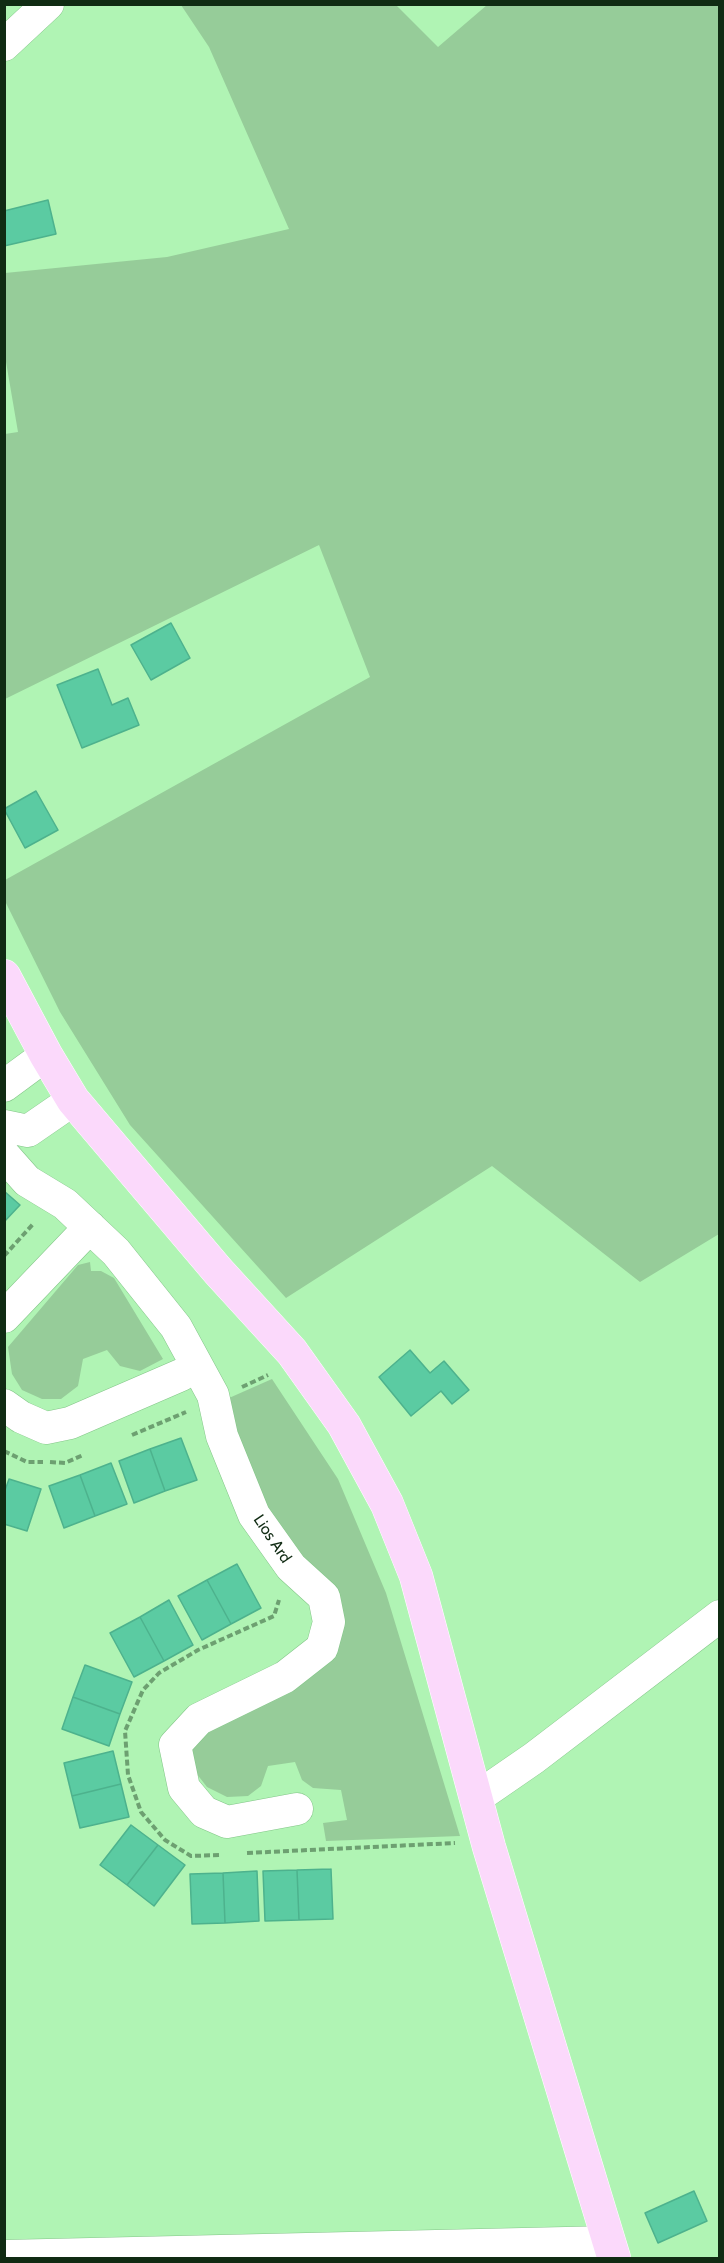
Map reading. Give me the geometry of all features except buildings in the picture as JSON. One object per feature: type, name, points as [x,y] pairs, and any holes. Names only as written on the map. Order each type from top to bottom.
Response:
[{"type":"main road","points":[[4,976],[73,1100],[210,1263],[292,1352],[344,1425],[387,1504],[416,1576],[487,1841],[611,2250]]},
{"type":"street","points":[[4,45],[48,4]]},
{"type":"street","points":[[4,1086],[46,1055]]},
{"type":"street","points":[[4,1126],[28,1131],[73,1100]]},
{"type":"street","name":"Lios Ard","points":[[4,1155],[27,1181],[65,1204],[116,1251],[176,1327],[213,1395],[222,1436],[254,1515],[291,1567],[324,1598],[329,1622],[322,1648],[285,1677],[200,1719],[175,1745],[184,1788],[204,1812],[227,1822],[297,1809]]},
{"type":"street","points":[[4,1317],[90,1227]]},
{"type":"street","points":[[4,1405],[21,1417],[46,1428],[70,1424],[112,1391],[181,1375]]},
{"type":"street","points":[[476,1798],[534,1758],[720,1616]]},
{"type":"street","points":[[4,2256],[611,2250]]},
{"type":"path","points":[[226,1854],[191,1856],[165,1840],[141,1812],[128,1775],[125,1731],[143,1690],[159,1673],[198,1650],[274,1616],[280,1597]]},
{"type":"path","points":[[238,1854],[487,1841]]},
{"type":"green space","points":[[181,5],[396,5],[438,47],[487,5],[719,5],[719,1234],[640,1282],[492,1166],[286,1298],[130,1125],[60,1012],[5,901],[5,880],[370,677],[319,545],[5,699],[5,434],[18,432],[5,356],[5,273],[167,257],[289,229],[209,47]]},
{"type":"green space","points":[[90,1262],[91,1271],[101,1271],[114,1278],[163,1359],[140,1371],[120,1366],[107,1350],[83,1359],[78,1386],[61,1399],[42,1399],[22,1390],[12,1374],[8,1347],[78,1265]]},
{"type":"green space","points":[[272,1379],[338,1479],[386,1593],[460,1836],[326,1841],[323,1823],[347,1820],[341,1790],[313,1788],[302,1780],[295,1762],[268,1766],[261,1786],[248,1796],[227,1797],[207,1787],[193,1769],[188,1747],[194,1731],[323,1656],[327,1582],[283,1536],[248,1475],[229,1398]]}]
